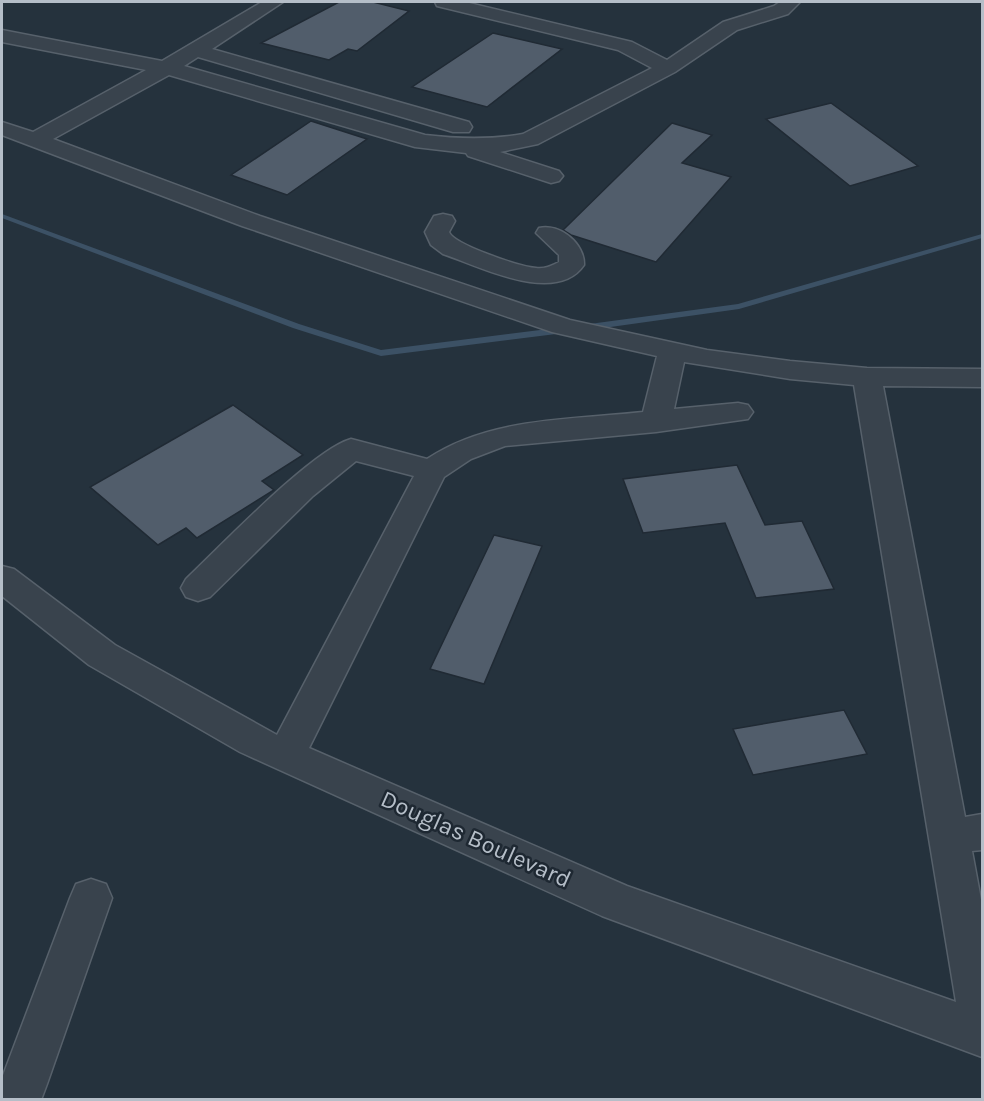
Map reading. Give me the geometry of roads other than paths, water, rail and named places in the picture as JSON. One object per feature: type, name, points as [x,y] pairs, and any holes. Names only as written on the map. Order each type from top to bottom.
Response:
[{"type":"street","points":[[37,139],[166,68],[274,2]]},
{"type":"street","points":[[444,2],[625,46],[668,68]]},
{"type":"street","points":[[2,36],[166,68],[423,142],[462,137],[500,145],[530,139],[668,68],[730,26],[781,10],[791,2]]},
{"type":"street","points":[[195,50],[462,137],[552,176]]},
{"type":"street","points":[[2,128],[37,139],[251,221],[550,322],[707,359],[778,369],[867,377],[982,378]]},
{"type":"street","points":[[443,221],[437,232],[440,240],[452,249],[533,276],[555,275],[571,265],[572,253],[548,233]]},
{"type":"street","points":[[656,422],[672,351]]},
{"type":"street","points":[[867,377],[966,835],[982,1021]]},
{"type":"street","points":[[286,755],[432,471],[460,452],[501,437],[738,412]]},
{"type":"street","points":[[198,588],[302,488],[351,449],[432,471]]},
{"type":"street","name":"Douglas Boulevard","points":[[2,578],[102,655],[254,741],[617,902],[982,1034]]},
{"type":"street","points":[[15,1100],[24,1084],[91,898]]},
{"type":"waterway","points":[[2,216],[296,326],[381,353],[564,330]]},
{"type":"waterway","points":[[582,328],[739,306],[982,236]]}]
